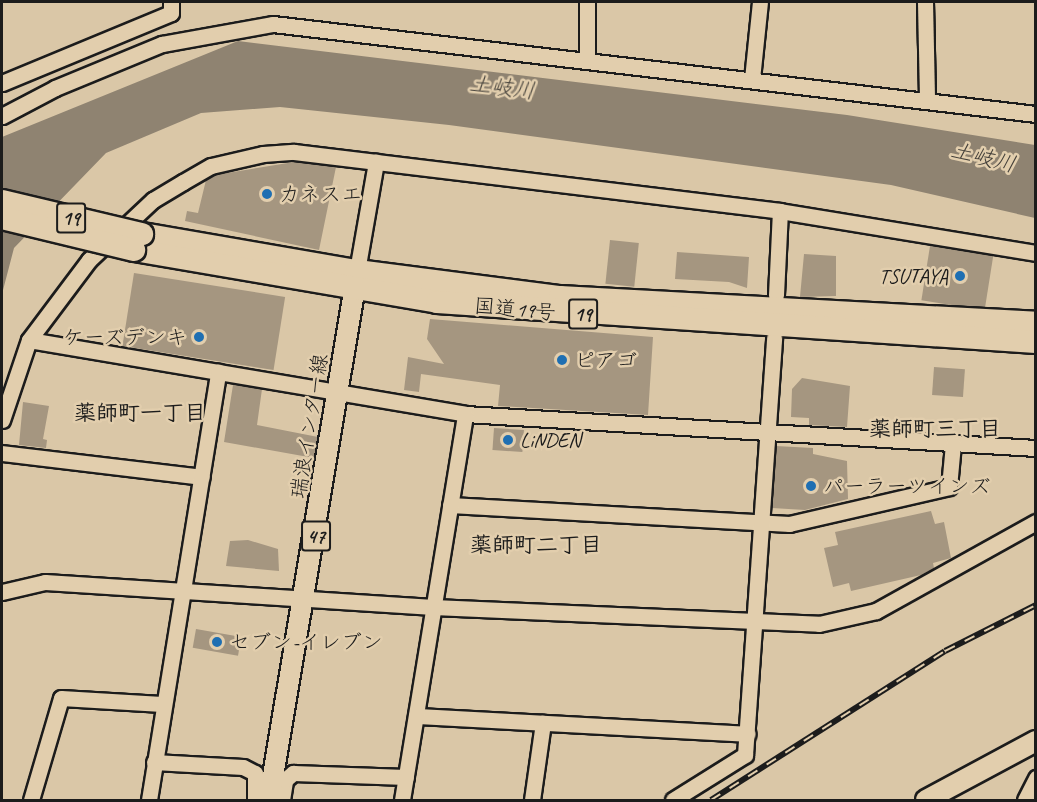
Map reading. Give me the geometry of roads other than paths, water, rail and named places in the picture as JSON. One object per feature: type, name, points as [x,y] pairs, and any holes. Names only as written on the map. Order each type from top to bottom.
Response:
[{"type":"highway","name":"国道19号","points":[[2,201],[138,242]]},
{"type":"highway","name":"国道19号","points":[[2,218],[528,310],[1035,342]]},
{"type":"highway","name":"国道19号","points":[[356,281],[560,297],[1035,323]]},
{"type":"main road","name":"瑞浪インター線","points":[[269,801],[306,598],[356,281]]},
{"type":"main road","points":[[926,801],[1035,741]]},
{"type":"street","points":[[2,83],[171,13],[171,2]]},
{"type":"street","points":[[587,2],[587,60]]},
{"type":"street","points":[[753,78],[760,2]]},
{"type":"street","points":[[925,2],[927,98]]},
{"type":"street","points":[[2,116],[55,88],[162,44],[273,24],[927,98],[1035,114]]},
{"type":"street","points":[[2,420],[29,340],[89,260],[153,200],[210,166],[294,152],[780,211],[1035,253]]},
{"type":"street","points":[[356,281],[376,162]]},
{"type":"street","points":[[776,295],[780,211]]},
{"type":"street","points":[[673,801],[745,755],[774,338]]},
{"type":"street","points":[[29,340],[465,414],[1035,448]]},
{"type":"street","points":[[149,801],[162,704],[218,372]]},
{"type":"street","points":[[402,801],[465,414]]},
{"type":"street","points":[[450,505],[789,524],[949,487],[953,444]]},
{"type":"street","points":[[2,453],[202,477]]},
{"type":"street","points":[[2,592],[45,582],[433,607],[755,623],[819,624],[876,611],[1035,522]]},
{"type":"street","points":[[31,801],[61,698],[162,704]]},
{"type":"street","points":[[416,716],[748,734]]},
{"type":"street","points":[[532,801],[543,723]]},
{"type":"street","points":[[154,762],[243,767],[255,773],[255,801]]},
{"type":"street","points":[[282,801],[285,780],[293,773],[406,777]]},
{"type":"street","points":[[1025,801],[1035,778]]},
{"type":"water","name":"土岐川","points":[[238,41],[847,115],[1035,145],[1035,218],[891,185],[449,125],[280,107],[201,113],[106,153],[14,248],[2,294],[2,137]]},
{"type":"railway","points":[[711,800],[945,651],[1036,605]]},
{"type":"place","name":"カネスエ","points":[[267,194]]},
{"type":"place","name":"TSUTAYA","points":[[960,276]]},
{"type":"place","name":"ケーズデンキ","points":[[199,337]]},
{"type":"place","name":"ピアゴ","points":[[562,360]]},
{"type":"place","name":"LiNDEN","points":[[508,440]]},
{"type":"place","name":"パーラーツインズ","points":[[811,486]]},
{"type":"place","name":"セブン-イレブン","points":[[217,642]]},
{"type":"district","name":"薬師町一丁目","points":[[140,414]]},
{"type":"district","name":"薬師町三丁目","points":[[935,430]]},
{"type":"district","name":"薬師町二丁目","points":[[536,546]]}]
